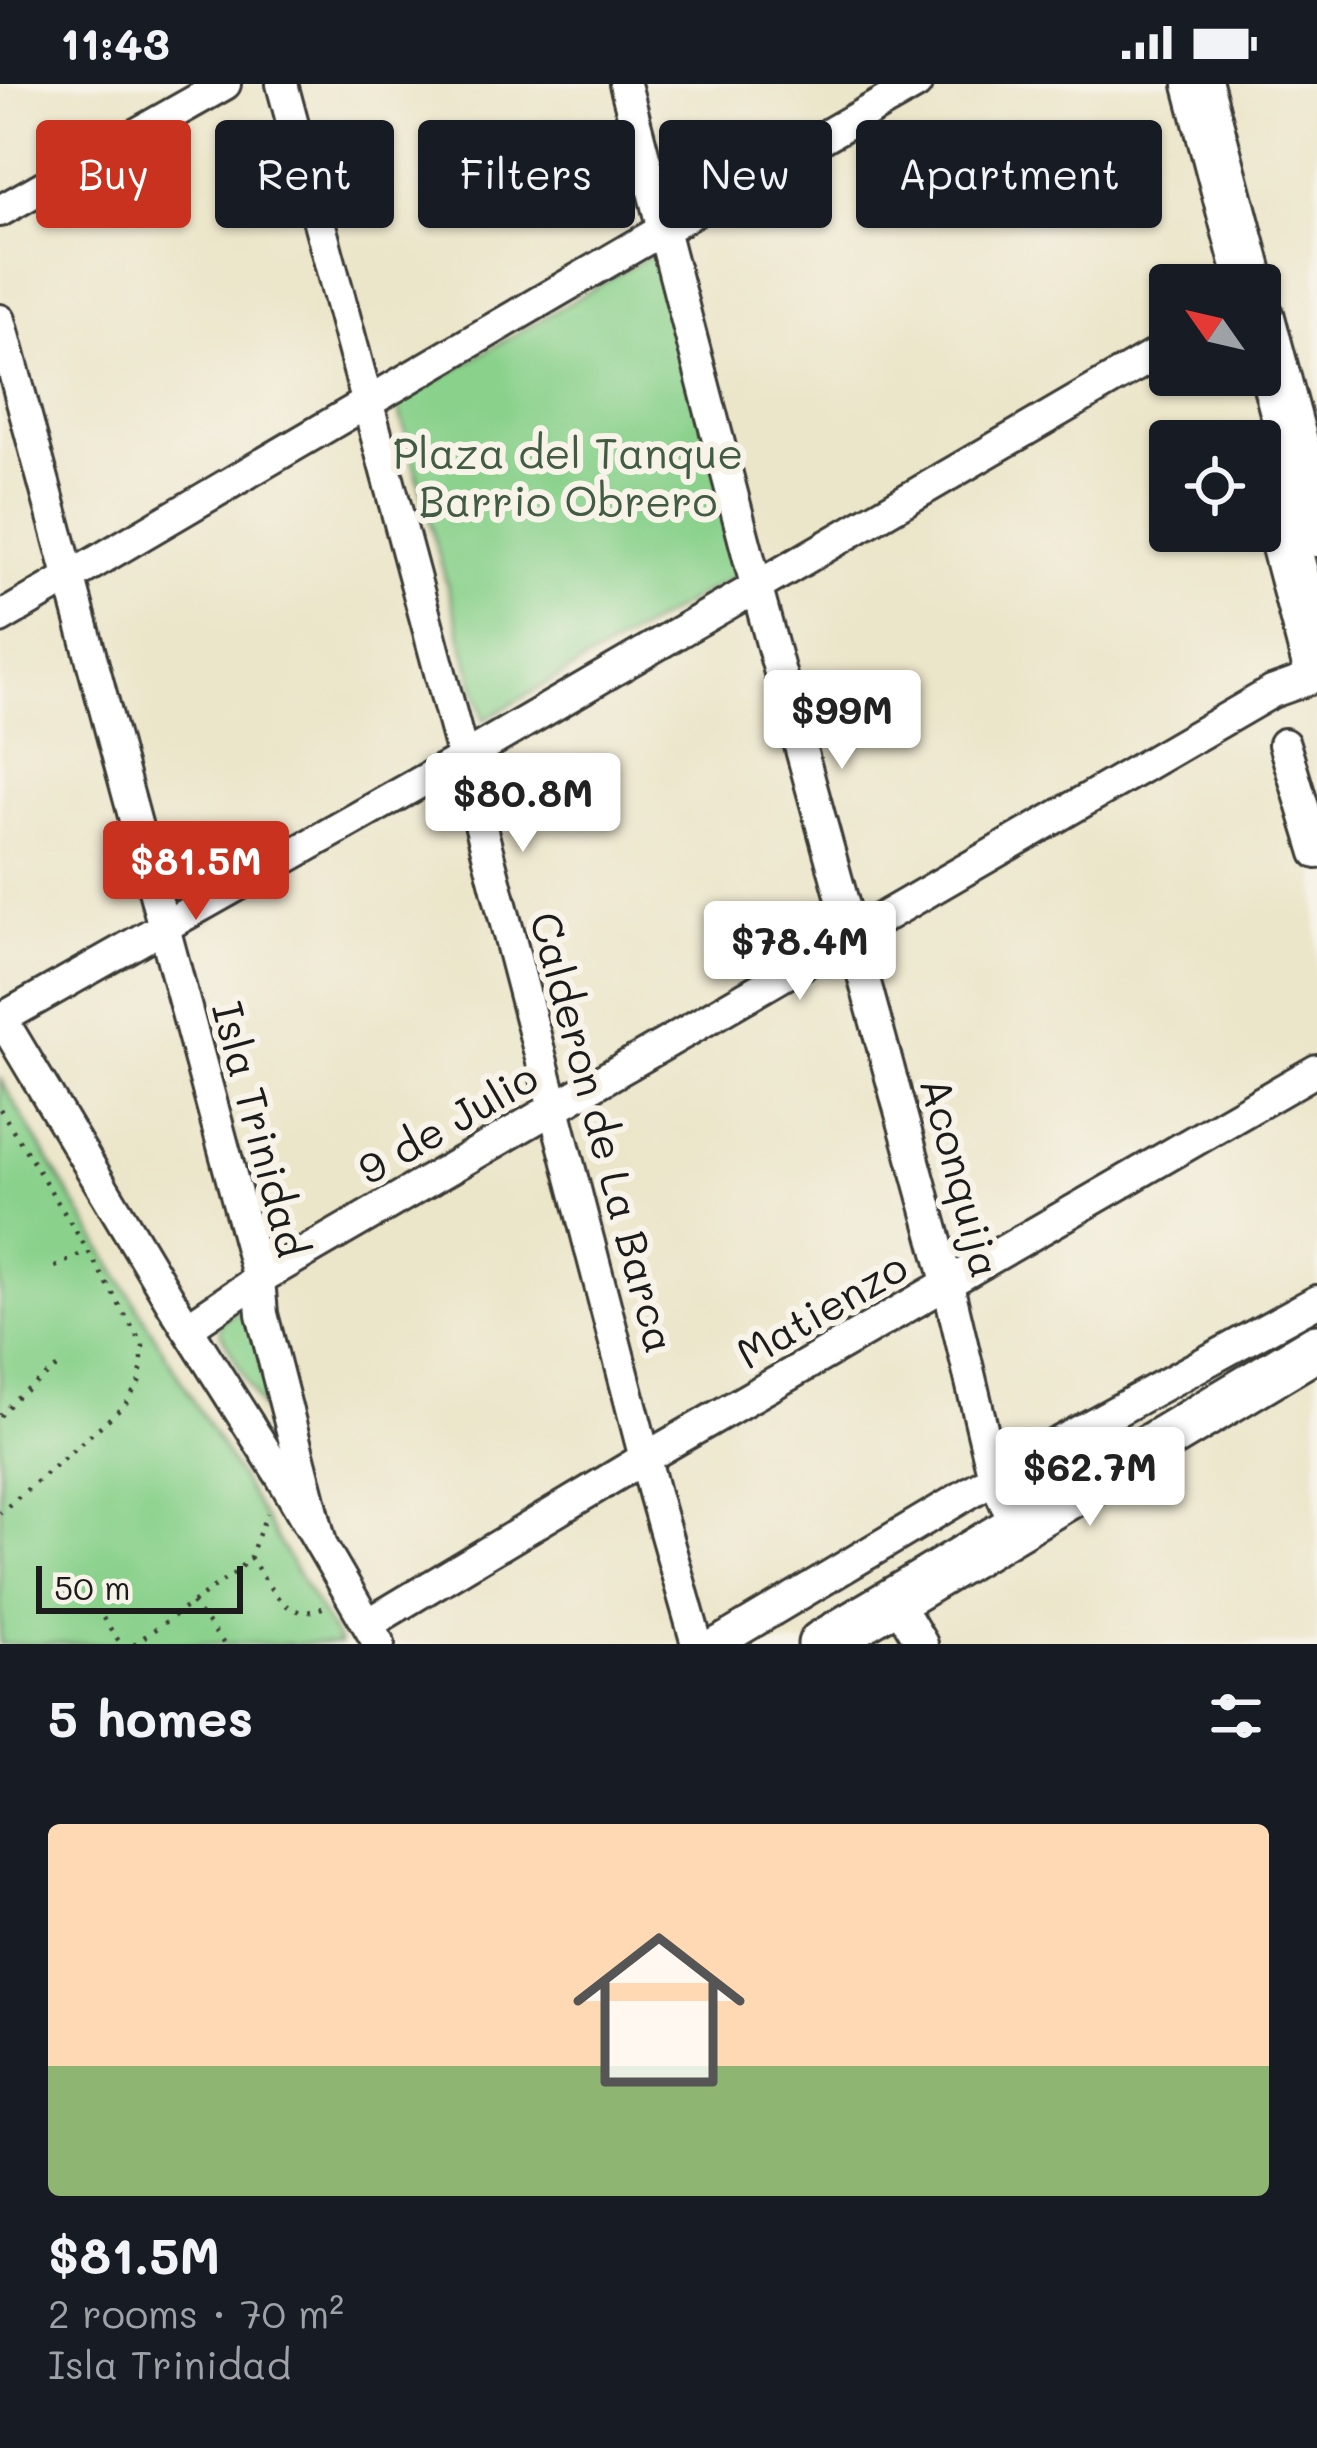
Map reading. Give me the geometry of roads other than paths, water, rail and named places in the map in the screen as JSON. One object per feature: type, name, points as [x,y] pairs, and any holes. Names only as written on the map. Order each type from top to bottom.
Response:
[{"type":"main road","points":[[1167,84],[1213,264]]},
{"type":"main road","points":[[1198,84],[1245,264]]},
{"type":"main road","points":[[1281,396],[1316,528]]},
{"type":"main road","points":[[1281,528],[1317,665]]},
{"type":"main road","points":[[821,1644],[1317,1347]]},
{"type":"street","points":[[0,211],[225,84]]},
{"type":"street","name":"Calderon de La Barca","points":[[282,84],[697,1644]]},
{"type":"street","name":"Aconquija","points":[[625,84],[659,209]]},
{"type":"street","points":[[832,132],[916,84]]},
{"type":"street","points":[[0,618],[662,228]]},
{"type":"street","name":"Aconquija","points":[[664,228],[757,589],[948,1285],[994,1478],[1016,1526]]},
{"type":"street","name":"Isla Trinidad","points":[[0,320],[259,1280],[262,1314],[321,1544]]},
{"type":"street","points":[[373,1634],[1,1017],[464,758],[1149,358]]},
{"type":"street","name":"9 de Julio","points":[[187,1328],[259,1280],[852,934],[1273,692],[1317,676]]},
{"type":"street","points":[[1284,744],[1317,854]]},
{"type":"street","name":"Matienzo","points":[[373,1634],[645,1458],[1317,1070]]},
{"type":"street","points":[[716,1644],[994,1478],[1317,1301]]},
{"type":"street","points":[[896,1599],[922,1644]]},
{"type":"park label","name":"Plaza del Tanque Barrio Obrero","points":[[568,476]]}]
